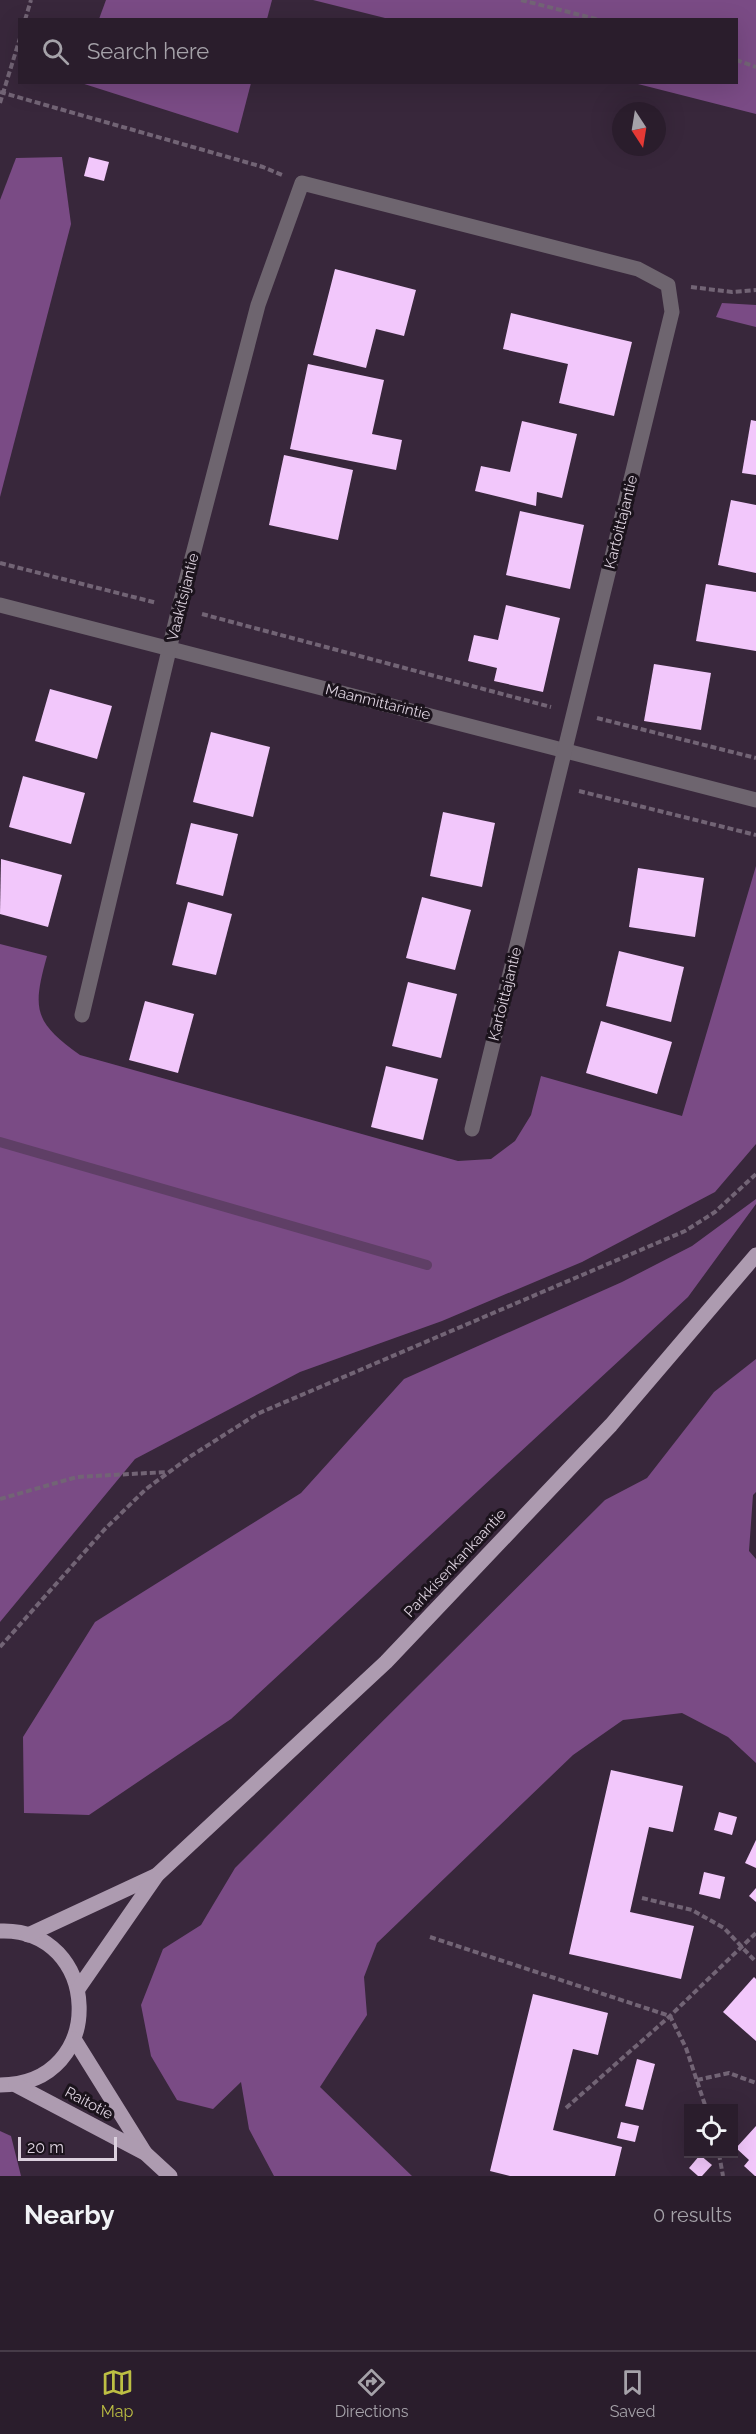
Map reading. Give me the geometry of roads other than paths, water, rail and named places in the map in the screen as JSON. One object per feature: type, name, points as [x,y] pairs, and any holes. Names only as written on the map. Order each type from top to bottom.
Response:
[{"type":"main road","name":"Parkkisenkankaantie","points":[[78,1989],[157,1875],[386,1662],[610,1425],[756,1255]]},
{"type":"main road","name":"Parkkisenkankaantie","points":[[28,1935],[157,1875]]},
{"type":"main road","points":[[0,1931],[28,1935],[51,1947],[68,1966],[78,1989],[80,2015],[74,2039],[60,2061],[40,2077],[16,2085],[0,2085]]},
{"type":"main road","name":"Raitotie","points":[[74,2039],[145,2153]]},
{"type":"main road","name":"Raitotie","points":[[16,2085],[145,2153],[170,2176]]},
{"type":"street","name":"Vaakitsijantie","points":[[82,1015],[179,608],[258,305],[302,183],[638,269],[668,285]]},
{"type":"street","name":"Kartoittajantie","points":[[472,1129],[672,312],[668,285]]},
{"type":"street","name":"Maanmittarintie","points":[[0,605],[756,800]]},
{"type":"waterway","points":[[0,1142],[427,1265]]}]
